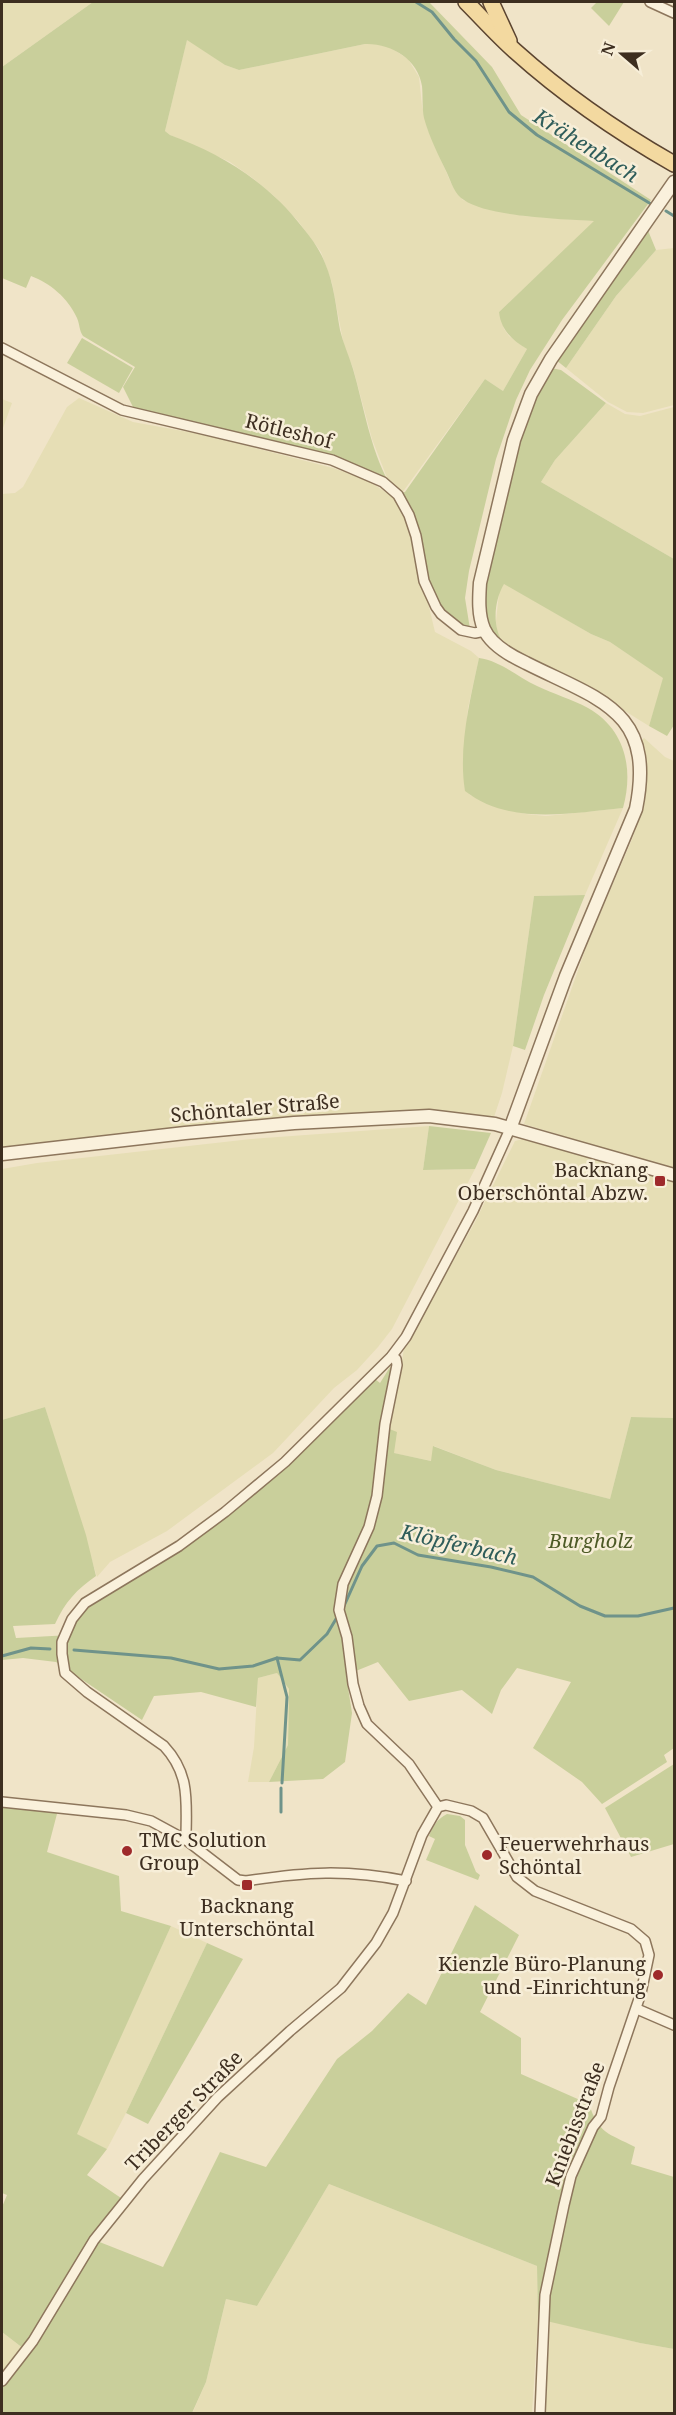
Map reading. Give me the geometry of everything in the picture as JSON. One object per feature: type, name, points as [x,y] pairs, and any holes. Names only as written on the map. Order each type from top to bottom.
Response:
[{"type":"main road","points":[[466,2],[513,49],[579,103],[644,147],[675,164]]},
{"type":"main road","points":[[491,2],[513,49]]},
{"type":"street","points":[[650,2],[675,13]]},
{"type":"street","points":[[186,1840],[185,1788],[179,1766],[164,1746],[87,1692],[65,1673],[62,1642],[72,1619],[85,1602],[178,1546],[225,1512],[285,1462],[392,1356],[406,1337],[473,1211],[510,1129],[566,976],[636,808],[641,765],[628,725],[610,706],[516,658],[500,647],[485,631],[479,603],[480,583],[514,440],[531,394],[550,359],[675,182]]},
{"type":"street","name":"Rötleshof","points":[[2,348],[122,410],[332,460],[383,482],[398,495],[409,515],[416,536],[424,581],[436,607],[461,630],[475,633],[485,631]]},
{"type":"street","name":"Schöntaler Straße","points":[[2,1154],[196,1132],[390,1118],[446,1117],[495,1124],[675,1175]]},
{"type":"street","points":[[392,1356],[396,1359],[397,1365],[385,1424],[377,1496],[369,1527],[343,1584],[339,1610],[347,1637],[356,1695],[367,1724],[408,1764],[438,1807]]},
{"type":"street","points":[[2,1802],[126,1815],[151,1821],[186,1840],[238,1880],[318,1872],[382,1876],[406,1881]]},
{"type":"street","name":"Kniebisstraße","points":[[438,1807],[446,1805],[471,1811],[483,1818],[517,1877],[535,1891],[630,1929],[645,1941],[649,1955],[637,2009],[609,2087],[601,2117],[593,2127],[568,2186],[545,2295],[540,2414]]},
{"type":"street","name":"Triberger Straße","points":[[2,2381],[33,2341],[94,2240],[143,2179],[218,2097],[341,1988],[376,1942],[393,1913],[423,1835],[438,1807]]},
{"type":"street","points":[[637,2009],[675,2025]]},
{"type":"shaded area","points":[[2,2],[93,2],[2,67]]},
{"type":"shaded area","points":[[187,39],[225,65],[239,70],[365,44],[377,43],[388,46],[408,59],[419,77],[422,106],[428,130],[451,183],[463,200],[490,209],[524,216],[595,221],[499,312],[504,329],[509,336],[527,349],[503,391],[485,379],[402,493],[389,483],[372,439],[353,368],[344,346],[332,283],[321,252],[298,221],[254,179],[230,162],[165,131]]},
{"type":"shaded area","points":[[674,248],[674,405],[643,413],[627,412],[608,402],[566,368],[616,296],[656,250]]},
{"type":"shaded area","points":[[79,398],[133,422],[205,435],[333,468],[367,480],[393,497],[400,505],[410,527],[435,632],[471,651],[479,658],[468,708],[465,741],[464,785],[470,795],[512,811],[546,816],[623,808],[585,895],[534,896],[513,1046],[493,1120],[465,1115],[2,1151],[2,494],[15,493],[23,487],[67,407]]},
{"type":"shaded area","points":[[2,399],[12,403],[2,431]]},
{"type":"shaded area","points":[[606,403],[625,414],[640,416],[674,407],[674,559],[541,482],[555,460]]},
{"type":"shaded area","points":[[504,583],[591,634],[610,642],[664,678],[649,726],[612,703],[515,654],[503,643],[497,634],[496,621],[499,593]]},
{"type":"shaded area","points":[[644,738],[665,757],[674,761],[674,1170],[524,1124],[588,942],[633,837],[643,805],[647,776],[641,741]]},
{"type":"shaded area","points":[[429,1126],[423,1170],[475,1169],[392,1329],[357,1370],[334,1388],[273,1453],[167,1531],[110,1562],[97,1577],[45,1407],[2,1420],[2,1169],[251,1139]]},
{"type":"shaded area","points":[[523,1139],[594,1156],[674,1182],[674,1418],[631,1417],[610,1499],[496,1470],[434,1446],[432,1461],[393,1453],[386,1428],[398,1388],[404,1348],[474,1224],[515,1141]]},
{"type":"shaded area","points":[[277,1673],[289,1689],[288,1745],[269,1782],[248,1782],[254,1747],[258,1678]]},
{"type":"shaded area","points":[[171,1926],[207,1943],[107,2149],[76,2134]]},
{"type":"shaded area","points":[[329,2184],[537,2266],[538,2319],[532,2413],[192,2414],[206,2382],[226,2299],[257,2306]]},
{"type":"shaded area","points":[[550,2321],[674,2349],[674,2413],[545,2414]]},
{"type":"shaded area","points":[[2,2332],[24,2349],[4,2374],[2,2373]]},
{"type":"green space","points":[[93,2],[429,2],[492,67],[521,115],[651,200],[562,320],[530,370],[516,400],[496,459],[469,571],[465,598],[470,629],[445,613],[433,597],[400,493],[405,492],[485,379],[503,391],[527,349],[508,334],[499,312],[594,221],[508,214],[475,206],[461,198],[452,184],[426,125],[419,76],[402,54],[384,46],[365,44],[239,70],[225,65],[187,40],[165,131],[226,161],[260,184],[290,212],[316,245],[331,279],[341,335],[353,369],[372,442],[389,483],[381,475],[302,449],[139,412],[133,407],[123,387],[135,367],[83,336],[73,311],[52,287],[31,276],[26,288],[2,278],[2,67]]},
{"type":"green space","points":[[597,2],[624,2],[609,26],[591,8]]},
{"type":"green space","points":[[647,228],[656,250],[616,296],[566,368],[556,360]]},
{"type":"green space","points":[[82,338],[133,368],[119,393],[67,363]]},
{"type":"green space","points":[[551,368],[561,370],[606,403],[555,460],[541,482],[674,559],[674,725],[667,736],[649,726],[663,678],[610,642],[591,634],[504,584],[496,606],[497,629],[503,643],[488,626],[482,593],[525,417]]},
{"type":"green space","points":[[479,658],[495,662],[537,686],[588,708],[611,727],[624,751],[627,764],[623,808],[562,814],[521,813],[483,802],[465,791],[464,741]]},
{"type":"green space","points":[[585,895],[544,995],[525,1050],[513,1046],[534,896]]},
{"type":"green space","points":[[429,1126],[491,1133],[475,1169],[423,1170]]},
{"type":"green space","name":"Burgholz","points":[[390,1367],[393,1370],[382,1426],[397,1432],[394,1453],[431,1461],[433,1446],[496,1470],[610,1499],[631,1417],[674,1418],[674,1748],[664,1755],[667,1762],[602,1804],[582,1782],[533,1748],[571,1682],[517,1668],[501,1690],[492,1714],[462,1690],[409,1701],[378,1662],[346,1675],[352,1713],[345,1762],[323,1779],[269,1782],[288,1745],[289,1689],[277,1673],[258,1678],[256,1707],[201,1692],[154,1696],[142,1720],[56,1662],[23,1658],[2,1660],[2,1420],[45,1407],[86,1535],[96,1576],[72,1597],[55,1624],[13,1626],[16,1638],[70,1635],[88,1606],[181,1549],[228,1516],[288,1465],[375,1379],[380,1383]]},
{"type":"green space","points":[[674,1764],[674,1844],[631,1857],[605,1808]]},
{"type":"green space","points":[[2,1806],[58,1810],[47,1852],[119,1876],[121,1911],[171,1926],[77,2134],[107,2149],[87,2175],[121,2198],[92,2235],[97,2241],[163,2267],[220,2152],[266,2167],[337,2059],[372,2031],[408,1993],[426,2005],[475,1905],[519,1935],[480,2012],[521,2038],[521,2074],[589,2104],[597,2121],[606,2132],[635,2147],[631,2164],[674,2177],[674,2349],[538,2319],[537,2266],[329,2184],[257,2306],[226,2299],[206,2382],[192,2413],[2,2413],[2,2385],[28,2352],[2,2332],[2,2207],[7,2195],[2,2193]]},
{"type":"green space","points":[[447,1814],[460,1816],[465,1820],[465,1845],[476,1872],[480,1875],[478,1880],[426,1860],[435,1839],[429,1836],[438,1821]]},
{"type":"green space","points":[[207,1943],[243,1959],[148,2124],[126,2113]]},
{"type":"waterway","name":"Krähenbach","points":[[416,2],[432,12],[476,61],[509,112],[537,135],[651,204]]},
{"type":"waterway","name":"Krähenbach","points":[[666,211],[674,216]]},
{"type":"waterway","name":"Klöpferbach","points":[[344,1606],[362,1566],[377,1546],[394,1543],[418,1555],[491,1567],[533,1577],[580,1606],[605,1616],[638,1616],[674,1608]]},
{"type":"waterway","name":"Klöpferbach","points":[[74,1650],[171,1658],[219,1669],[253,1666],[277,1658],[300,1660],[327,1634],[339,1614]]},
{"type":"waterway","name":"Klöpferbach","points":[[2,1656],[31,1648],[50,1649]]},
{"type":"waterway","points":[[277,1658],[287,1697],[282,1783]]},
{"type":"waterway","points":[[281,1788],[281,1812]]},
{"type":"place","name":"Backnang Oberschöntal Abzw.","points":[[660,1181]]},
{"type":"place","name":"TMC Solution Group","points":[[127,1851]]},
{"type":"place","name":"Feuerwehrhaus Schöntal","points":[[487,1855]]},
{"type":"place","name":"Backnang Unterschöntal","points":[[247,1885]]},
{"type":"place","name":"Kienzle Büro-Planung und -Einrichtung","points":[[658,1975]]}]
